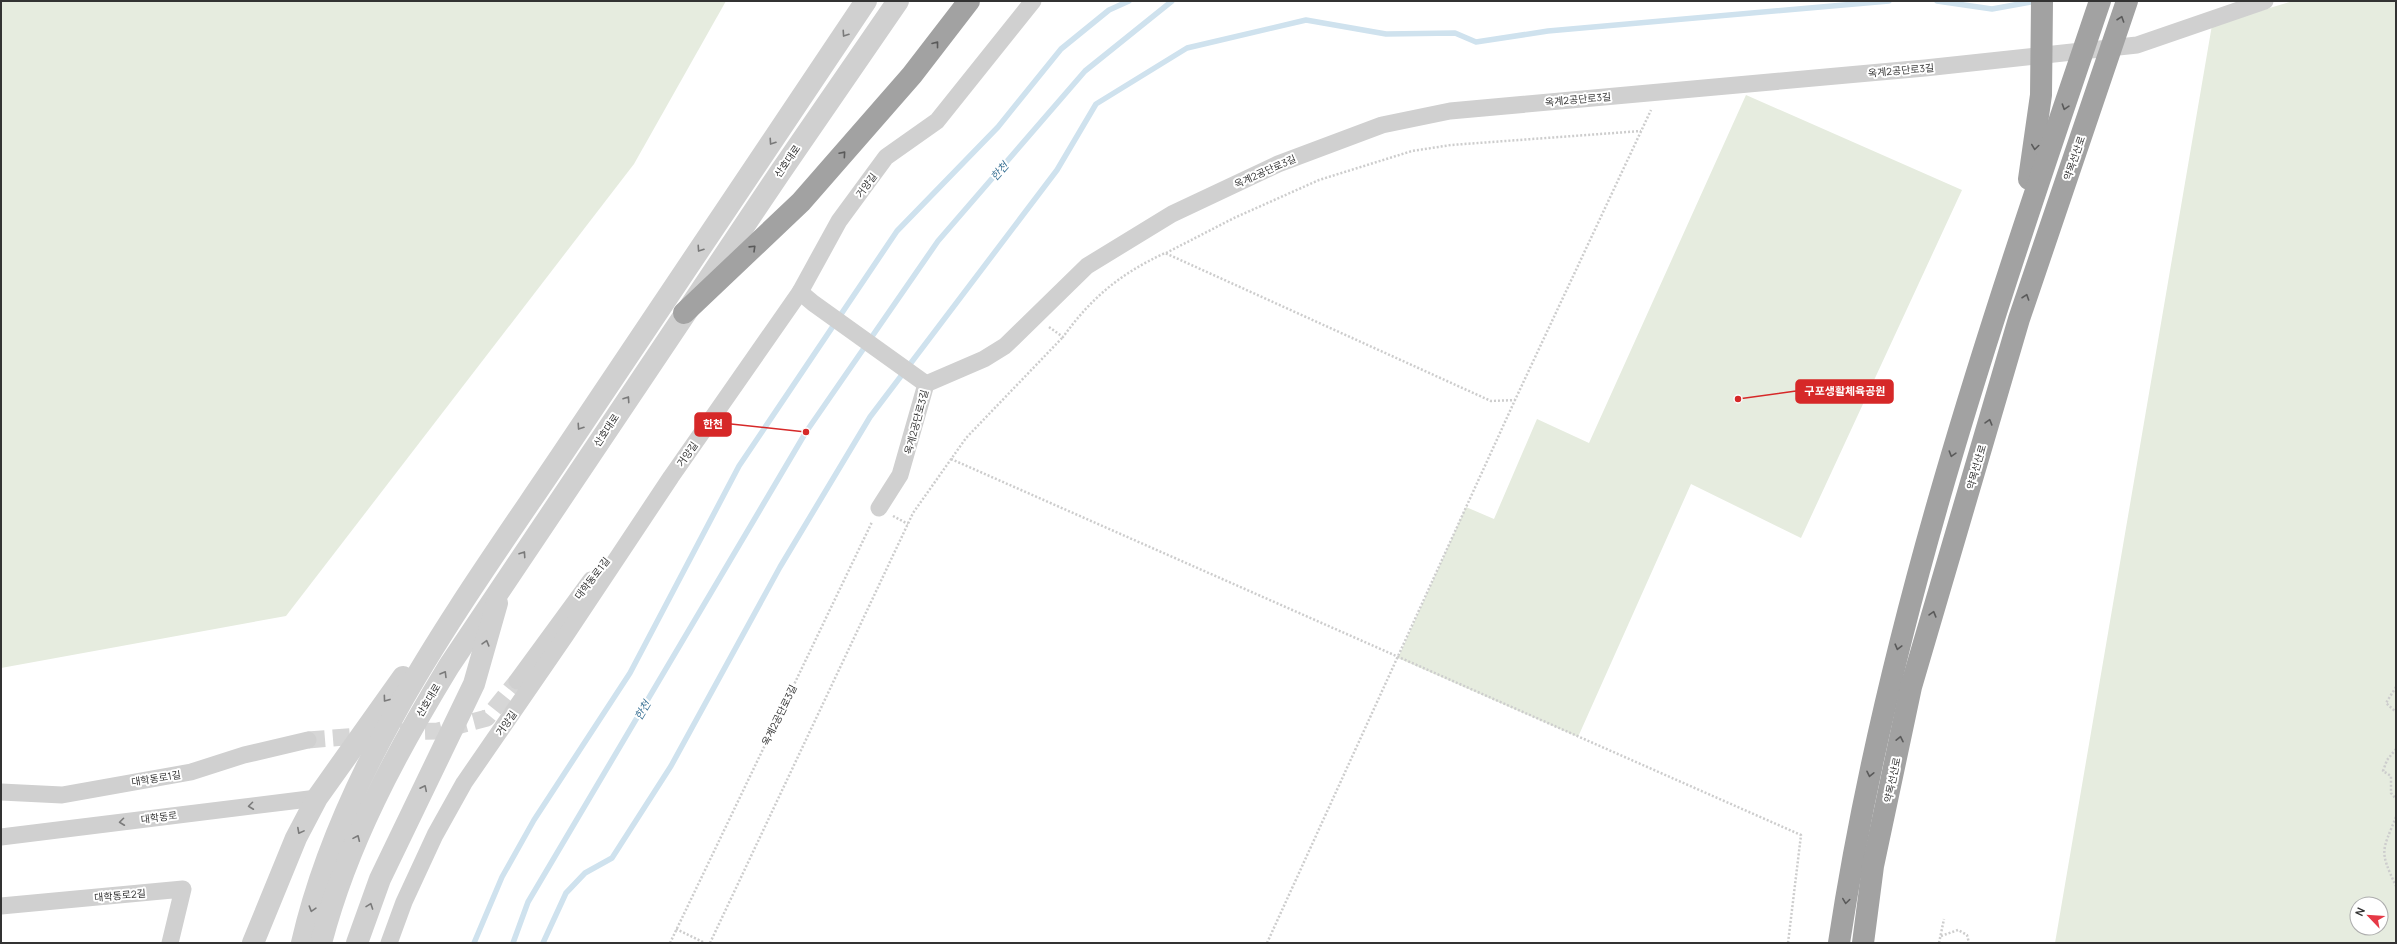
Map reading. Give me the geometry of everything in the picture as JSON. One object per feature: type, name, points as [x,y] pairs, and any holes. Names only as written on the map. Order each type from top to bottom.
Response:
[{"type":"highway","points":[[684,314],[801,202],[912,75],[969,1]]},
{"type":"highway","points":[[1981,364],[2022,212],[2034,154],[2041,95],[2042,1]]},
{"type":"highway","points":[[1839,943],[1852,859],[1890,678],[1932,519],[1981,364],[2100,1]]},
{"type":"highway","name":"약목선산로","points":[[1863,943],[1873,866],[1911,687],[2019,319],[2127,1]]},
{"type":"highway","points":[[1872,943],[1891,784]]},
{"type":"street","points":[[321,943],[341,826],[390,724],[455,615],[866,1]]},
{"type":"street","name":"산호대로","points":[[332,875],[411,730],[449,666],[684,314],[898,1]]},
{"type":"street","name":"거양길","points":[[389,943],[404,902],[435,835],[464,783],[566,636],[671,477],[800,292],[838,221],[886,157],[936,121],[1033,1]]},
{"type":"street","name":"옥계2공단로3길","points":[[879,508],[900,475],[921,381],[990,356],[1005,346],[1034,316],[1087,266],[1172,214],[1278,164],[1382,125],[1450,111],[1925,68],[2137,45],[2265,1]]},
{"type":"street","points":[[800,292],[921,381]]},
{"type":"street","name":"대학동로1길","points":[[517,681],[574,601],[671,477]]},
{"type":"street","points":[[357,943],[380,879],[474,684],[504,582]]},
{"type":"street","points":[[253,943],[296,838],[317,798],[402,678],[455,615]]},
{"type":"street","name":"대학동로1길","points":[[1,792],[62,795],[191,772],[244,755],[308,740]]},
{"type":"street","name":"대학동로","points":[[1,837],[317,798]]},
{"type":"street","points":[[302,943],[332,875]]},
{"type":"street","name":"대학동로2길","points":[[1,906],[184,889],[170,943]]},
{"type":"path","points":[[1267,943],[1515,400],[1659,92]]},
{"type":"path","points":[[710,943],[913,513],[966,438],[1063,337],[1092,300],[1114,282],[1165,253],[1234,218],[1319,180],[1379,159],[1412,150],[1451,145],[1641,131]]},
{"type":"path","points":[[1165,253],[1491,401],[1515,400]]},
{"type":"path","points":[[1034,316],[1063,337]]},
{"type":"path","points":[[951,459],[1801,835],[1788,943]]},
{"type":"path","name":"옥계2공단로3길","points":[[670,943],[879,508]]},
{"type":"path","points":[[2396,687],[2386,703],[2396,712]]},
{"type":"path","points":[[2396,749],[2388,760],[2383,771],[2391,776],[2391,792],[2396,799]]},
{"type":"path","points":[[2396,817],[2384,845],[2385,862],[2396,886]]},
{"type":"path","points":[[1939,943],[1944,919]]},
{"type":"path","points":[[676,929],[705,943]]},
{"type":"path","points":[[1941,936],[1958,930],[1967,935],[1968,943]]},
{"type":"shaded area","points":[[1,1],[726,1],[634,164],[286,616],[1,668]]},
{"type":"shaded area","points":[[2293,1],[2396,1],[2396,943],[2055,943],[2212,25]]},
{"type":"shaded area","points":[[1746,95],[1962,190],[1801,538],[1691,484],[1578,737],[1398,658],[1466,507],[1494,519],[1537,419],[1589,443]]},
{"type":"waterway","points":[[474,943],[502,877],[534,820],[630,673],[739,466],[897,231],[998,127],[1061,49],[1109,10],[1129,1]]},
{"type":"waterway","name":"한천","points":[[513,943],[528,902],[806,432],[938,241],[1085,71],[1172,1]]},
{"type":"waterway","points":[[543,943],[566,893],[585,873],[612,858],[671,766],[780,567],[870,417],[1057,170],[1096,104],[1187,48],[1306,20],[1386,34],[1455,33],[1476,42],[1548,31],[1889,1]]},
{"type":"waterway","points":[[1937,1],[1992,9],[2036,1]]},
{"type":"tunnel","points":[[400,732],[438,731],[487,718],[517,681]]},
{"type":"tunnel","points":[[308,740],[370,735]]},
{"type":"place","name":"구포생활체육공원","points":[[1738,399]]},
{"type":"place","name":"한천","points":[[806,432]]}]
